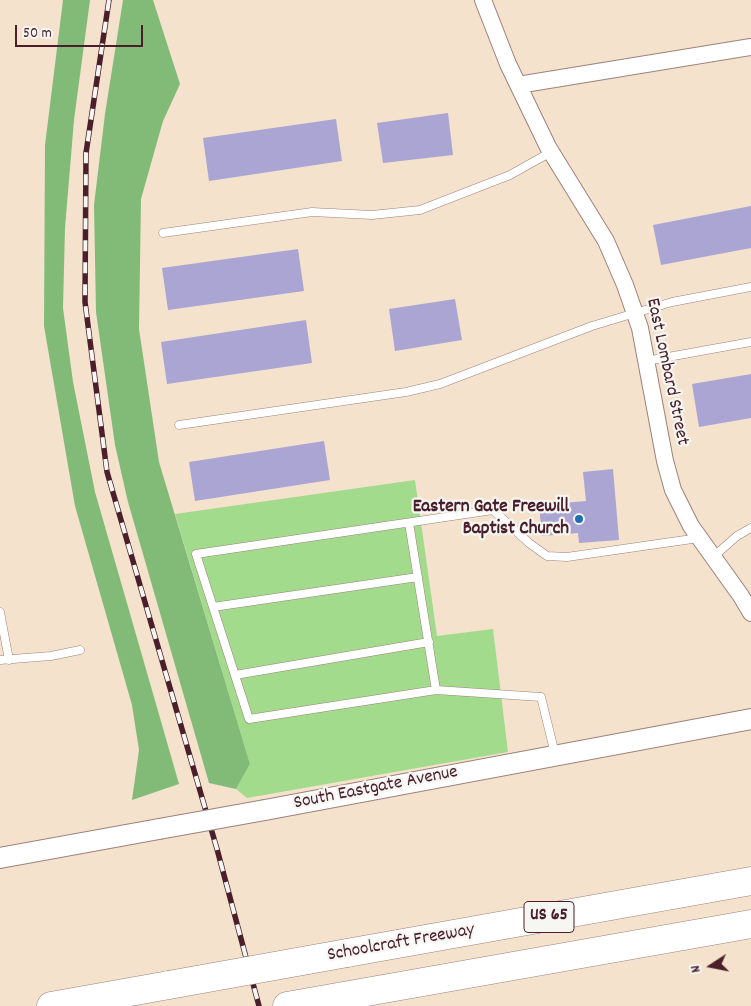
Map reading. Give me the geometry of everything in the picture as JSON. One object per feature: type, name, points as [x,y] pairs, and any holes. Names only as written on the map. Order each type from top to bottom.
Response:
[{"type":"highway","name":"Schoolcraft Freeway","points":[[51,1006],[751,881]]},
{"type":"highway","name":"US 65","points":[[287,1006],[751,924]]},
{"type":"street","name":"East Lombard Street","points":[[483,0],[518,85],[551,152],[606,240],[635,313],[665,461],[673,490],[699,538],[751,613]]},
{"type":"street","points":[[518,85],[751,47]]},
{"type":"street","name":"South Eastgate Avenue","points":[[0,858],[751,719]]},
{"type":"lane","points":[[163,233],[312,212],[372,215],[420,210],[510,175],[551,152]]},
{"type":"lane","points":[[179,425],[406,392],[440,384],[592,326],[672,302],[751,287]]},
{"type":"lane","points":[[646,361],[751,342]]},
{"type":"lane","points":[[556,756],[541,697],[436,690],[248,718],[196,554],[493,510],[529,543],[547,556],[567,557],[699,538]]},
{"type":"lane","points":[[409,523],[436,690]]},
{"type":"lane","points":[[713,557],[737,536],[751,528]]},
{"type":"lane","points":[[213,607],[418,576]]},
{"type":"lane","points":[[0,612],[4,660],[52,656],[80,650]]},
{"type":"lane","points":[[235,675],[428,642]]},
{"type":"green space","points":[[63,0],[90,0],[74,120],[65,228],[63,308],[73,382],[95,492],[179,784],[132,800],[139,750],[132,705],[75,506],[44,326],[45,145]]},
{"type":"green space","points":[[123,0],[153,0],[180,84],[163,121],[141,199],[139,329],[159,462],[250,764],[236,789],[209,783],[128,502],[115,445],[96,312],[94,205],[105,114]]},
{"type":"green space","points":[[415,480],[437,636],[493,629],[508,752],[247,798],[236,789],[250,764],[175,514]]},
{"type":"building","points":[[448,113],[453,155],[383,163],[377,123]]},
{"type":"building","points":[[336,119],[342,161],[209,181],[203,138]]},
{"type":"building","points":[[751,206],[751,248],[661,265],[653,225]]},
{"type":"building","points":[[298,249],[304,291],[168,310],[162,268]]},
{"type":"building","points":[[455,299],[462,340],[395,351],[389,309]]},
{"type":"building","points":[[306,320],[312,363],[167,384],[161,342]]},
{"type":"building","points":[[751,374],[751,418],[699,427],[692,384]]},
{"type":"building","points":[[324,441],[330,480],[195,501],[189,462]]},
{"type":"building","name":"Eastern Gate Freewill Baptist Church","points":[[613,469],[619,540],[579,543],[578,533],[542,536],[539,505],[586,501],[583,472]]},
{"type":"railway","points":[[109,0],[86,153],[85,302],[107,472],[217,849],[259,1006]]},
{"type":"place","name":"Eastern Gate Freewill Baptist Church","points":[[579,519]]}]
